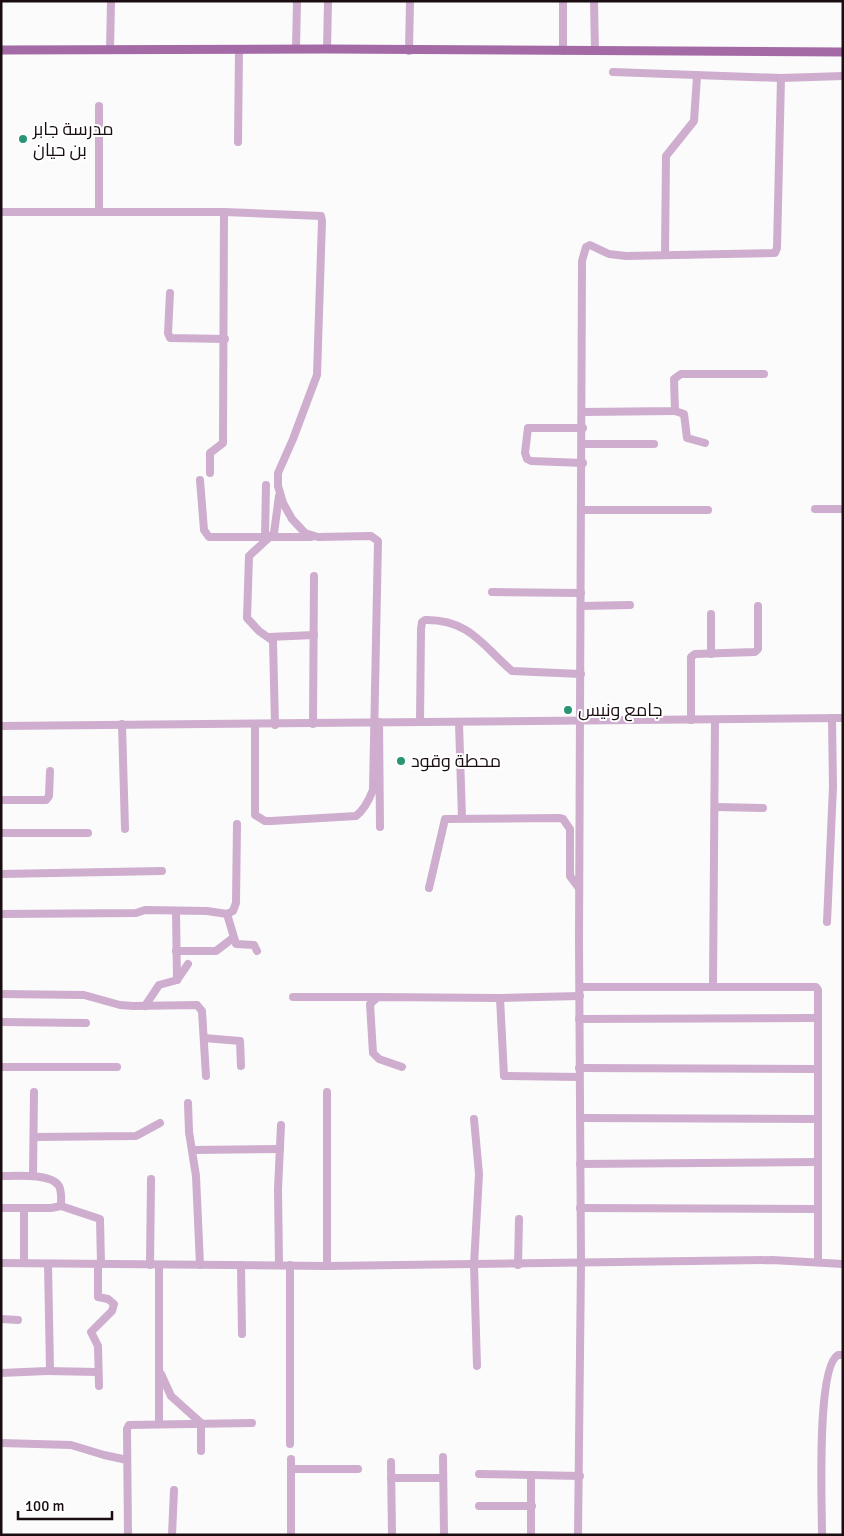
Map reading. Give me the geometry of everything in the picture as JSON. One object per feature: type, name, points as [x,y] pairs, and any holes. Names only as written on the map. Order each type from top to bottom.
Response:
[{"type":"main road","points":[[1,50],[327,48],[409,51],[843,52]]},
{"type":"street","points":[[110,50],[111,1]]},
{"type":"street","points":[[296,49],[297,1]]},
{"type":"street","points":[[327,48],[328,1]]},
{"type":"street","points":[[409,51],[410,1]]},
{"type":"street","points":[[563,1],[563,51]]},
{"type":"street","points":[[594,1],[594,51]]},
{"type":"street","points":[[238,142],[239,49]]},
{"type":"street","points":[[613,72],[781,78],[843,76]]},
{"type":"street","points":[[665,255],[666,156],[694,121],[697,76]]},
{"type":"street","points":[[578,1535],[581,1263],[579,888],[583,463],[582,261],[586,247],[590,245],[608,254],[772,254],[776,251],[781,78]]},
{"type":"street","points":[[99,106],[99,211]]},
{"type":"street","points":[[1,212],[99,211],[318,214],[322,221],[317,375],[294,439],[278,474],[279,493],[275,527],[268,538],[254,550],[247,564],[247,618],[259,632],[269,637],[314,635]]},
{"type":"street","points":[[210,473],[210,453],[223,443],[225,339],[224,212]]},
{"type":"street","points":[[170,293],[168,333],[170,338],[225,339]]},
{"type":"street","points":[[675,411],[676,376],[690,373],[764,374]]},
{"type":"street","points":[[583,412],[675,411],[684,414],[687,438],[704,444]]},
{"type":"street","points":[[583,428],[527,429],[525,453],[530,461],[583,463]]},
{"type":"street","points":[[583,444],[654,444]]},
{"type":"street","points":[[200,480],[202,516],[206,534],[212,538],[371,536],[378,541],[377,722],[380,827]]},
{"type":"street","points":[[266,485],[268,538]]},
{"type":"street","points":[[279,493],[287,511],[299,528],[305,533],[318,537]]},
{"type":"street","points":[[815,509],[843,509]]},
{"type":"street","points":[[582,510],[708,510]]},
{"type":"street","points":[[313,724],[314,576]]},
{"type":"street","points":[[492,592],[581,593]]},
{"type":"street","points":[[581,606],[630,605]]},
{"type":"street","points":[[691,720],[691,657],[695,654],[753,653],[757,651],[758,606]]},
{"type":"street","points":[[711,654],[712,614]]},
{"type":"street","points":[[420,722],[421,629],[425,620],[444,622],[474,634],[512,671],[581,674]]},
{"type":"street","points":[[269,637],[273,644],[275,725]]},
{"type":"street","points":[[827,922],[833,787],[832,718]]},
{"type":"street","points":[[1,726],[122,724],[275,725],[377,722],[843,718]]},
{"type":"street","points":[[714,986],[715,720]]},
{"type":"street","points":[[255,725],[255,815],[265,821],[271,821],[358,816],[368,802],[373,790],[377,722]]},
{"type":"street","points":[[459,722],[462,818]]},
{"type":"street","points":[[122,724],[125,829]]},
{"type":"street","points":[[1,800],[46,800],[49,796],[50,771]]},
{"type":"street","points":[[715,807],[763,808]]},
{"type":"street","points":[[429,888],[445,819],[462,818],[563,819],[570,829],[569,873],[579,888]]},
{"type":"street","points":[[1,914],[207,911],[226,914],[233,911],[236,903],[237,824]]},
{"type":"street","points":[[1,833],[88,833]]},
{"type":"street","points":[[1,874],[162,871]]},
{"type":"street","points":[[176,911],[178,980]]},
{"type":"street","points":[[226,914],[236,944],[254,945],[257,951]]},
{"type":"street","points":[[176,951],[216,951],[234,938]]},
{"type":"street","points":[[145,1006],[159,985],[178,980],[188,964]]},
{"type":"street","points":[[293,998],[500,998],[580,991],[714,986],[816,987],[818,990],[816,1018],[818,1070],[816,1209],[818,1262]]},
{"type":"street","points":[[1,994],[84,995],[120,1005],[197,1005],[202,1011],[206,1076]]},
{"type":"street","points":[[378,997],[370,1004],[373,1052],[379,1059],[402,1067]]},
{"type":"street","points":[[500,998],[504,1076],[579,1077]]},
{"type":"street","points":[[579,1019],[816,1018]]},
{"type":"street","points":[[1,1022],[86,1023]]},
{"type":"street","points":[[204,1038],[240,1041],[240,1066]]},
{"type":"street","points":[[1,1067],[117,1067]]},
{"type":"street","points":[[579,1068],[818,1070]]},
{"type":"street","points":[[33,1176],[34,1092]]},
{"type":"street","points":[[327,1092],[327,1266]]},
{"type":"street","points":[[188,1103],[196,1176],[200,1264]]},
{"type":"street","points":[[580,1118],[818,1119]]},
{"type":"street","points":[[474,1119],[479,1174],[474,1265],[477,1366]]},
{"type":"street","points":[[34,1137],[131,1136],[141,1134],[160,1123]]},
{"type":"street","points":[[279,1265],[281,1125]]},
{"type":"street","points":[[192,1150],[280,1148]]},
{"type":"street","points":[[580,1164],[818,1162]]},
{"type":"street","points":[[1,1176],[33,1176],[56,1183],[61,1192],[61,1206]]},
{"type":"street","points":[[151,1180],[159,1365],[159,1423]]},
{"type":"street","points":[[1,1208],[61,1206],[100,1219],[98,1297],[108,1299],[114,1304],[112,1311],[91,1332],[98,1346],[99,1386]]},
{"type":"street","points":[[24,1208],[24,1263]]},
{"type":"street","points":[[580,1208],[816,1209]]},
{"type":"street","points":[[518,1265],[519,1219]]},
{"type":"street","points":[[1,1263],[327,1266],[518,1265],[772,1260],[843,1264]]},
{"type":"street","points":[[47,1371],[50,1365],[48,1264]]},
{"type":"street","points":[[241,1265],[242,1334]]},
{"type":"street","points":[[290,1265],[290,1444]]},
{"type":"street","points":[[1,1319],[18,1320]]},
{"type":"street","points":[[822,1535],[822,1412],[825,1390],[833,1359],[838,1355],[843,1355]]},
{"type":"street","points":[[159,1365],[171,1396],[201,1423],[201,1451]]},
{"type":"street","points":[[1,1373],[47,1371],[98,1372]]},
{"type":"street","points":[[128,1535],[127,1429],[129,1425],[159,1423],[252,1423]]},
{"type":"street","points":[[1,1443],[72,1445],[104,1456],[128,1460]]},
{"type":"street","points":[[443,1457],[444,1535]]},
{"type":"street","points":[[291,1459],[292,1535]]},
{"type":"street","points":[[391,1462],[392,1535]]},
{"type":"street","points":[[291,1469],[358,1470]]},
{"type":"street","points":[[479,1474],[580,1476]]},
{"type":"street","points":[[531,1475],[532,1535]]},
{"type":"street","points":[[391,1478],[443,1478]]},
{"type":"street","points":[[172,1535],[174,1490]]},
{"type":"street","points":[[479,1506],[532,1506]]},
{"type":"place","name":"مدرسة جابر بن حيان","points":[[23,139]]},
{"type":"place","name":"جامع ونيس","points":[[568,710]]},
{"type":"place","name":"محطة وقود","points":[[401,761]]}]
